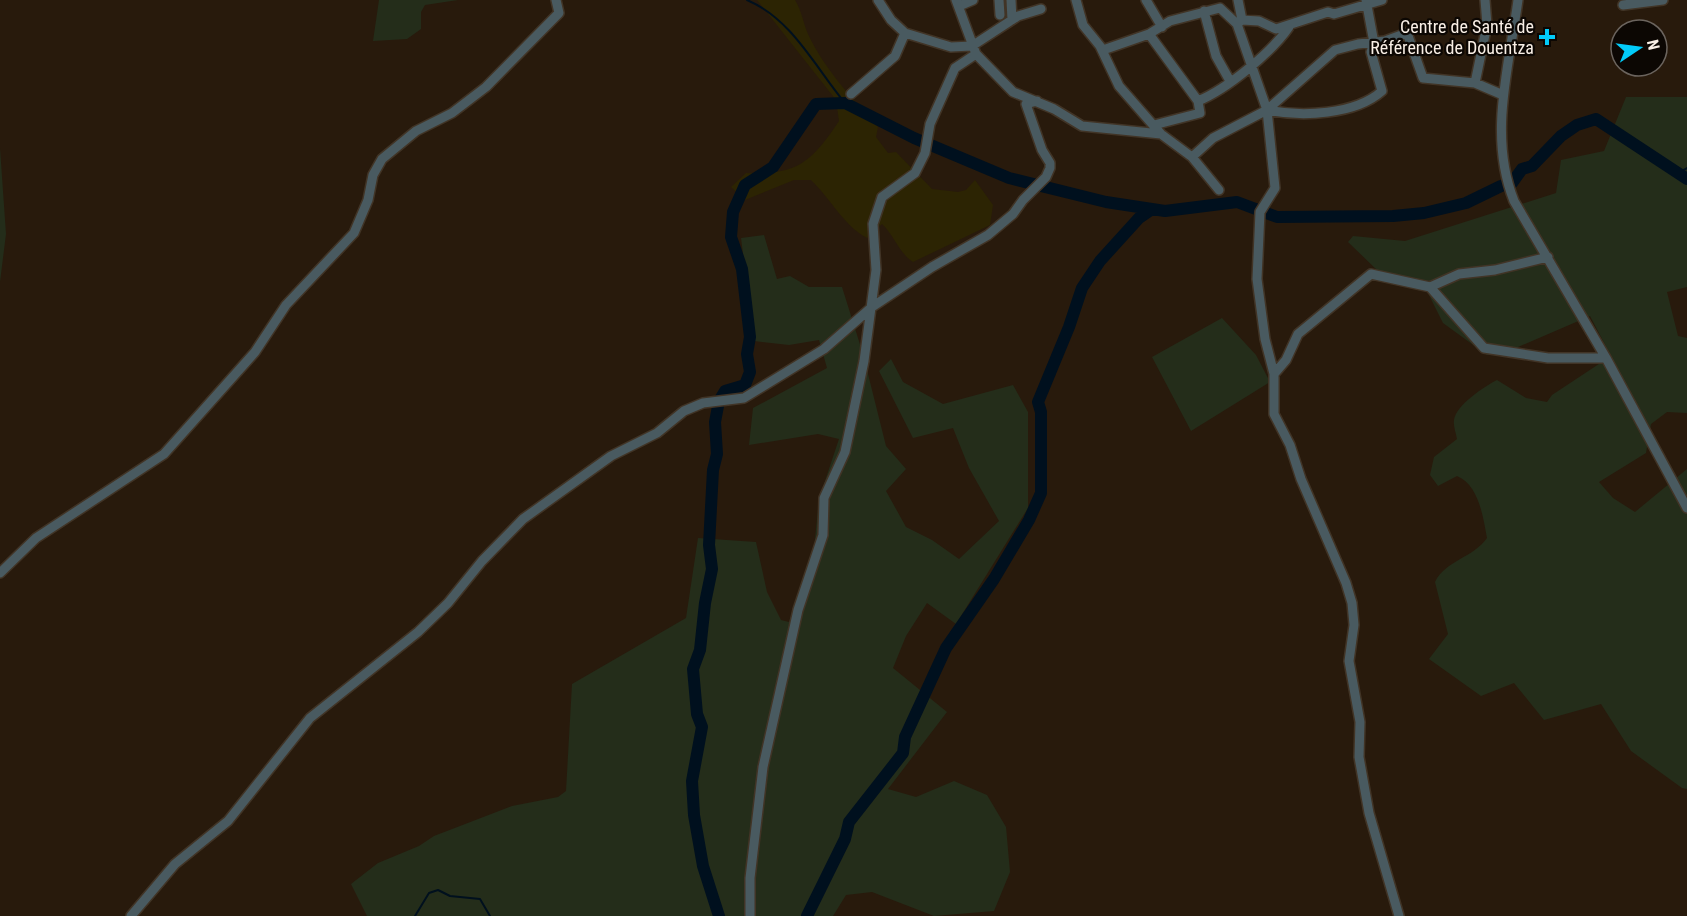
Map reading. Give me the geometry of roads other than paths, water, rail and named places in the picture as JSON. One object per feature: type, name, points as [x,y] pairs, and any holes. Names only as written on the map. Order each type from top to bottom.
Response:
[{"type":"street","points":[[0,573],[36,538],[164,454],[255,352],[285,305],[354,233],[368,200],[373,175],[382,159],[416,131],[452,113],[486,87],[559,13],[556,0]]},
{"type":"street","points":[[878,0],[891,20],[905,33],[928,38],[937,44],[974,50]]},
{"type":"street","points":[[973,0],[958,3],[974,50],[1005,86],[1082,126],[1161,134]]},
{"type":"street","points":[[999,0],[1000,15]]},
{"type":"street","points":[[1011,0],[1012,20]]},
{"type":"street","points":[[1076,0],[1083,25],[1103,50],[1119,86],[1161,134],[1192,157],[1219,190]]},
{"type":"street","points":[[1146,0],[1162,27]]},
{"type":"street","points":[[1238,0],[1240,22],[1251,65],[1267,110],[1275,189],[1260,212],[1257,279],[1265,339],[1274,374],[1274,414],[1290,445],[1300,479],[1346,583],[1352,603],[1354,625],[1349,661],[1360,722],[1359,757],[1369,813],[1399,916]]},
{"type":"street","points":[[1103,50],[1149,34],[1170,21],[1205,7],[1220,8],[1240,22],[1259,21],[1276,29],[1367,2],[1382,0]]},
{"type":"street","points":[[1475,83],[1487,25],[1485,0]]},
{"type":"street","points":[[1518,0],[1503,95],[1500,136],[1505,178],[1514,201],[1606,358],[1687,508]]},
{"type":"street","points":[[1623,5],[1663,0]]},
{"type":"street","points":[[1267,110],[1300,114],[1369,102],[1382,91],[1371,52],[1374,43],[1367,2]]},
{"type":"street","points":[[1205,7],[1216,56],[1230,81]]},
{"type":"street","points":[[750,916],[750,878],[763,767],[798,610],[822,535],[824,498],[845,452],[859,394],[876,270],[873,224],[882,197],[915,173],[926,153],[930,124],[947,81],[955,68],[1012,20],[1041,9]]},
{"type":"street","points":[[1198,101],[1251,65],[1279,42],[1289,27]]},
{"type":"street","points":[[851,94],[895,57],[905,33]]},
{"type":"street","points":[[1192,157],[1214,138],[1267,110],[1335,50],[1358,44],[1374,43],[1407,33],[1423,78],[1475,83],[1503,95]]},
{"type":"street","points":[[1149,34],[1198,101],[1200,113],[1154,125]]},
{"type":"street","points":[[131,916],[175,864],[228,821],[310,718],[418,632],[448,603],[482,561],[523,519],[611,456],[657,434],[684,411],[703,403],[744,398],[824,349],[872,307],[932,267],[988,235],[1013,214],[1023,200],[1046,177],[1050,163],[1042,150],[1026,104],[1036,101]]},
{"type":"street","points":[[1274,374],[1286,360],[1298,334],[1371,274],[1430,287],[1460,274],[1495,270],[1548,257]]},
{"type":"street","points":[[1430,287],[1484,348],[1548,358],[1606,358]]},
{"type":"waterway","points":[[747,0],[763,8],[790,31],[845,103]]},
{"type":"waterway","points":[[719,916],[703,866],[694,815],[692,781],[702,727],[697,714],[693,669],[700,650],[705,603],[712,569],[709,545],[713,470],[717,454],[715,422],[719,401],[725,391],[745,385],[750,372],[747,354],[750,337],[742,269],[731,237],[733,212],[745,185],[773,167],[816,104],[845,103],[914,138],[1009,178],[1106,202],[1165,211],[1237,202],[1277,217],[1393,216],[1424,213],[1466,203],[1512,183],[1522,169],[1532,166],[1561,136],[1577,125],[1596,119],[1687,179]]},
{"type":"waterway","points":[[1678,173],[1687,168]]},
{"type":"waterway","points":[[807,916],[845,839],[849,822],[903,753],[905,737],[946,648],[994,579],[1029,520],[1041,493],[1041,412],[1038,402],[1069,327],[1082,288],[1100,261],[1139,218],[1152,209]]},
{"type":"waterway","points":[[415,916],[429,893],[438,890],[450,896],[480,899],[490,916]]},
{"type":"place","name":"Centre de Santé de Référence de Douentza","points":[[1547,37]]}]
